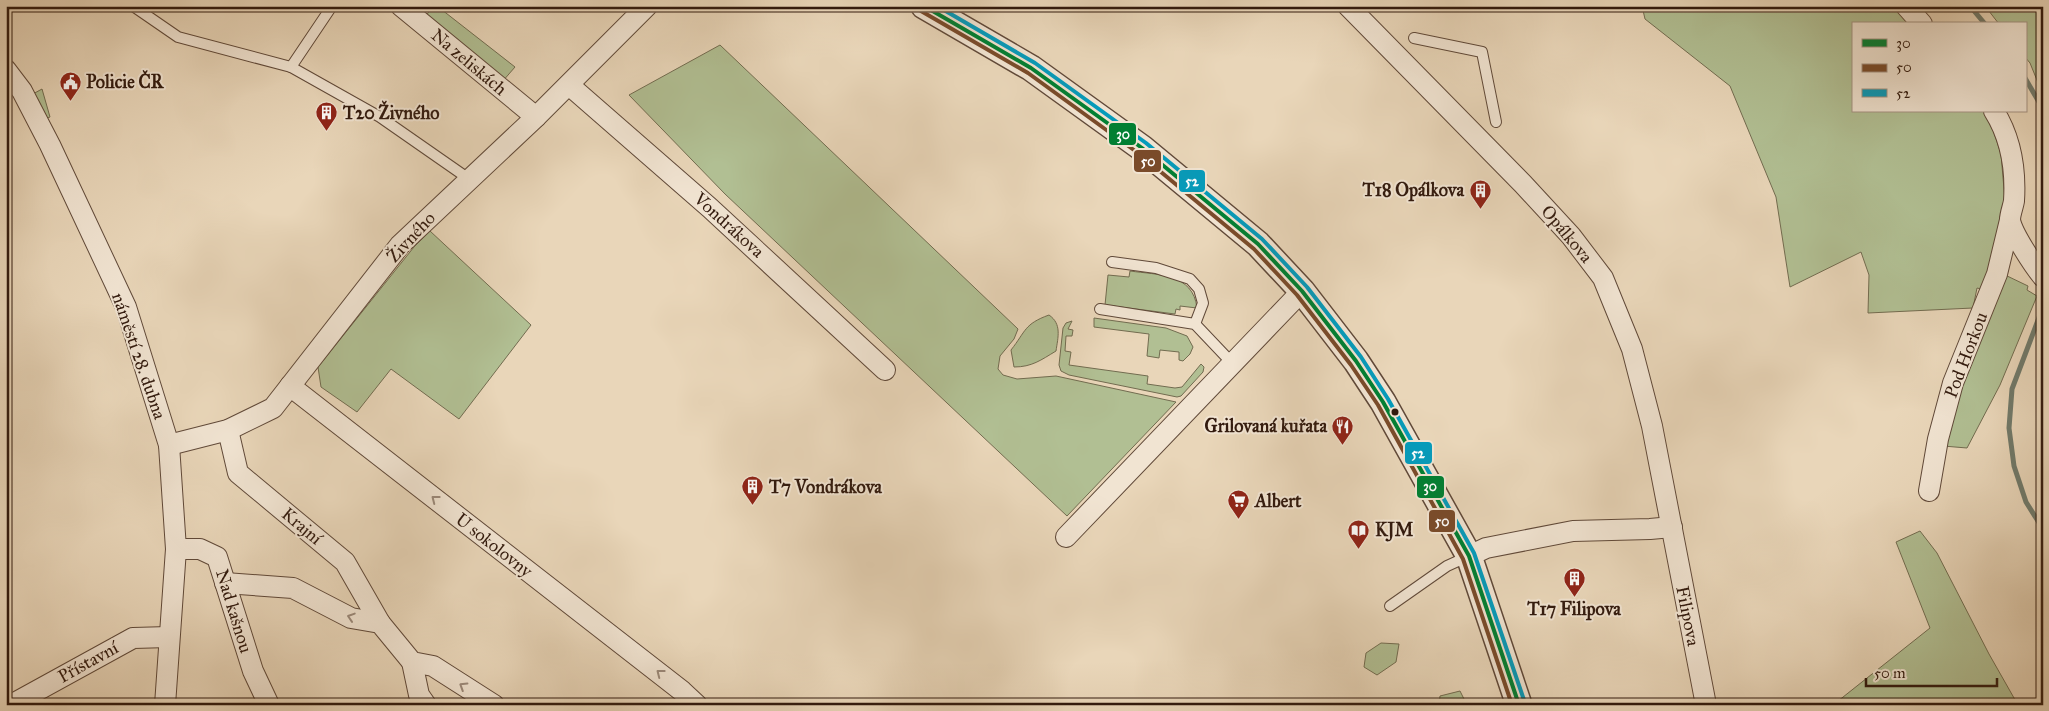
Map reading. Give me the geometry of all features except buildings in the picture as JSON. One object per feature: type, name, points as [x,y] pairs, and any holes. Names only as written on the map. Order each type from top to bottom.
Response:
[{"type":"street","name":"Na zeliskách","points":[[401,6],[536,117]]},
{"type":"street","name":"Živného","points":[[169,445],[228,430],[273,408],[400,245],[536,117],[647,6]]},
{"type":"street","points":[[924,6],[1031,68],[1142,148],[1258,244],[1302,291],[1356,361],[1383,402],[1469,556],[1519,705]]},
{"type":"street","name":"Opálkova","points":[[1348,6],[1523,184],[1571,236],[1603,278],[1632,349],[1652,426],[1672,527]]},
{"type":"street","points":[[1906,6],[1920,22]]},
{"type":"street","name":"náměstí 28. dubna","points":[[6,70],[22,91],[50,145],[126,307],[169,445],[176,549],[165,705]]},
{"type":"street","name":"Vondrákova","points":[[569,85],[710,208],[885,370]]},
{"type":"street","name":"Pod Horkou","points":[[1929,491],[1938,439],[1953,384],[1997,274],[2014,200],[2012,151],[2004,127],[1995,112]]},
{"type":"street","points":[[2010,220],[2026,253],[2043,277]]},
{"type":"street","points":[[1066,537],[1302,291]]},
{"type":"street","name":"U sokolovny","points":[[290,386],[667,679],[697,705]]},
{"type":"street","name":"Krajní","points":[[228,430],[238,473],[345,562],[380,623],[412,662]]},
{"type":"street","points":[[1469,556],[1486,548],[1573,531],[1672,527]]},
{"type":"street","name":"Filipova","points":[[1672,527],[1706,705]]},
{"type":"street","name":"Nad kašnou","points":[[176,549],[200,550],[217,557],[253,671],[269,705]]},
{"type":"street","points":[[225,583],[293,588],[350,618],[380,623]]},
{"type":"street","name":"Přístavní","points":[[11,705],[133,638],[169,637]]},
{"type":"street","points":[[418,701],[412,662],[432,666],[494,705]]},
{"type":"lane","points":[[133,6],[178,38],[291,67],[380,117],[470,179]]},
{"type":"lane","points":[[291,67],[332,6]]},
{"type":"lane","points":[[1414,38],[1482,52],[1496,122]]},
{"type":"lane","points":[[1112,262],[1156,268],[1190,279],[1199,289],[1203,303],[1194,324]]},
{"type":"lane","points":[[1100,309],[1194,324],[1232,363]]},
{"type":"lane","points":[[1390,606],[1447,566],[1469,556]]},
{"type":"green space","points":[[434,6],[437,6],[515,67],[502,82],[423,19]]},
{"type":"green space","points":[[1642,6],[1895,6],[1910,22],[1852,22],[1852,112],[1987,112],[2001,154],[2005,201],[1994,253],[1981,289],[1977,288],[1973,308],[1868,313],[1869,275],[1861,252],[1790,287],[1776,197],[1730,86],[1645,19]]},
{"type":"green space","points":[[1985,6],[2043,6],[2043,95],[2030,63],[2026,58],[2026,22],[1997,22]]},
{"type":"green space","points":[[720,45],[1018,329],[1014,339],[1000,356],[998,369],[1003,375],[1017,379],[1056,376],[1176,402],[1067,516],[725,194],[629,95]]},
{"type":"green space","points":[[42,89],[50,117],[45,119],[31,95]]},
{"type":"green space","points":[[430,231],[531,325],[459,419],[391,369],[357,412],[321,387],[318,367],[414,247]]},
{"type":"green space","points":[[1130,271],[1162,275],[1181,282],[1189,288],[1197,308],[1180,306],[1180,310],[1176,309],[1175,314],[1105,305],[1108,275],[1129,277]]},
{"type":"green space","points":[[2003,274],[2028,286],[2027,290],[2037,296],[2000,385],[1967,448],[1943,446],[1951,414]]},
{"type":"green space","points":[[1049,315],[1056,322],[1057,327],[1056,351],[1031,364],[1014,367],[1011,350],[1030,325]]},
{"type":"green space","points":[[1094,318],[1166,328],[1187,336],[1193,347],[1190,354],[1183,361],[1179,360],[1179,352],[1160,350],[1159,358],[1147,356],[1149,334],[1094,327]]},
{"type":"green space","points":[[1072,321],[1068,329],[1073,330],[1072,336],[1066,336],[1065,351],[1071,352],[1069,365],[1148,376],[1147,384],[1175,388],[1182,387],[1201,364],[1204,367],[1203,372],[1181,396],[1177,397],[1069,375],[1061,371],[1059,365],[1063,328],[1066,323]]},
{"type":"green space","points":[[1920,531],[1937,553],[1989,654],[2018,705],[1833,705],[1930,628],[1896,542]]},
{"type":"green space","points":[[1381,643],[1399,644],[1396,662],[1377,675],[1364,667],[1366,653]]},
{"type":"green space","points":[[1460,691],[1467,705],[1439,705],[1440,696]]},
{"type":"waterway","points":[[1970,6],[1983,22]]},
{"type":"waterway","points":[[2026,80],[2043,109]]},
{"type":"waterway","points":[[2043,307],[2012,389],[2009,428],[2014,466],[2026,502],[2043,529]]},
{"type":"transit line","name":"30","points":[[924,6],[1031,68],[1142,148],[1258,244],[1302,291],[1356,361],[1383,402],[1469,556],[1519,705]]},
{"type":"transit line","name":"52","points":[[937,6],[1035,63],[1146,143],[1262,239],[1307,287],[1361,357],[1388,399],[1474,553],[1525,703]]},
{"type":"transit line","name":"50","points":[[921,11],[1028,73],[1138,153],[1254,249],[1297,295],[1351,365],[1378,405],[1463,559],[1512,705]]},
{"type":"place","name":"Policie ČR","points":[[70,101]]},
{"type":"place","name":"T20 Živného","points":[[327,132]]},
{"type":"place","name":"T18 Opálkova","points":[[1480,209]]},
{"type":"place","name":"Grilovaná kuřata","points":[[1343,445]]},
{"type":"place","name":"T7 Vondrákova","points":[[753,506]]},
{"type":"place","name":"Albert","points":[[1239,520]]},
{"type":"place","name":"KJM","points":[[1359,549]]},
{"type":"place","name":"T17 Filipova","points":[[1574,598]]}]
